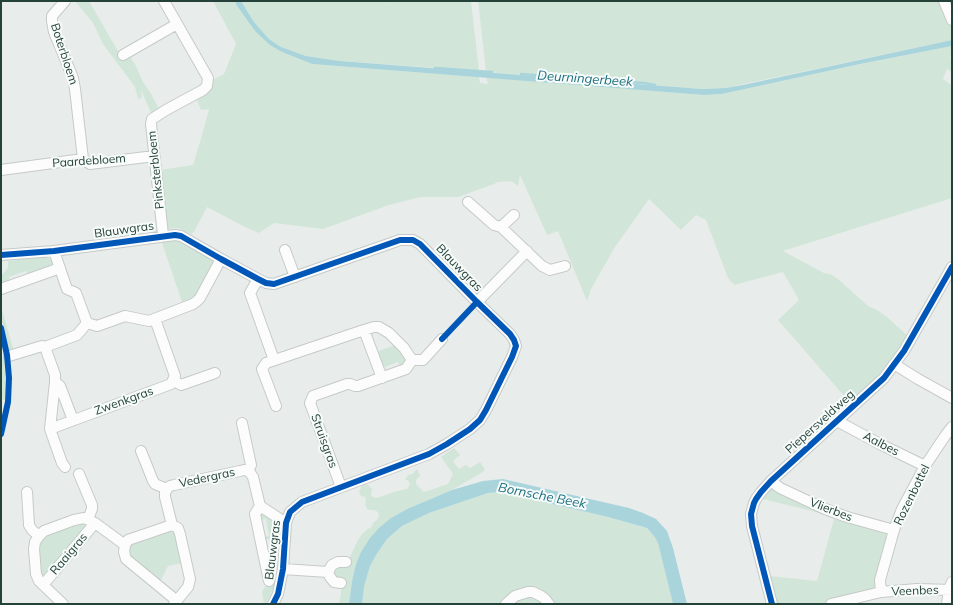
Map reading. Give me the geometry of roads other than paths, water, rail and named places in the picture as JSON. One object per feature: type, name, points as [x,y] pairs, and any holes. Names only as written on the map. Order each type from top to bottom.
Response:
[{"type":"street","name":"Boterbloem","points":[[65,1],[52,16],[52,21],[54,32],[76,89],[83,159]]},
{"type":"street","name":"Pinksterbloem","points":[[163,235],[154,156],[151,124],[152,119],[204,90],[207,86],[208,78],[164,1]]},
{"type":"street","points":[[944,1],[952,20]]},
{"type":"street","points":[[123,55],[177,24]]},
{"type":"street","name":"Paardebloem","points":[[1,170],[83,159],[90,164],[154,156]]},
{"type":"street","points":[[468,202],[494,225],[501,227],[542,266],[550,270],[565,266]]},
{"type":"street","points":[[501,227],[514,215]]},
{"type":"street","name":"Blauwgras","points":[[1,255],[54,250],[175,234],[258,279],[266,283],[274,284],[400,240],[413,240],[420,244],[510,334],[516,346],[512,357],[480,420],[464,433],[429,454],[302,502],[290,512],[286,523],[283,569],[278,594],[273,604]]},
{"type":"street","points":[[54,250],[68,289],[76,293],[87,323]]},
{"type":"street","points":[[285,250],[295,277]]},
{"type":"street","points":[[477,302],[527,252]]},
{"type":"street","points":[[87,323],[96,326],[125,316],[149,321],[193,304],[200,298],[220,259]]},
{"type":"street","points":[[1,289],[60,268]]},
{"type":"street","name":"Piepersveldweg","points":[[772,604],[751,520],[752,509],[756,499],[771,481],[884,378],[904,351],[950,274]]},
{"type":"street","points":[[258,279],[250,293],[274,360]]},
{"type":"street","points":[[155,319],[175,376],[173,380],[181,385],[215,373]]},
{"type":"street","points":[[9,356],[42,346],[45,347],[77,336],[87,323]]},
{"type":"street","points":[[276,406],[262,369],[266,364],[374,326],[379,327],[389,333],[404,348],[412,360]]},
{"type":"street","points":[[364,330],[382,378]]},
{"type":"street","name":"Struisgras","points":[[341,487],[310,402],[313,396],[347,384],[358,386],[406,369],[412,360],[423,360],[442,339]]},
{"type":"street","points":[[45,347],[55,375],[50,428],[62,464],[65,467]]},
{"type":"street","points":[[894,364],[952,398]]},
{"type":"street","name":"Zwenkgras","points":[[50,428],[171,384],[173,380]]},
{"type":"street","points":[[55,382],[60,386],[73,420]]},
{"type":"street","name":"Aalbes","points":[[837,421],[925,466]]},
{"type":"street","name":"Vedergras","points":[[242,423],[251,465],[248,472]]},
{"type":"street","name":"Rozenbottel","points":[[881,592],[880,580],[894,530],[902,509],[925,466],[952,427]]},
{"type":"street","name":"Vedergras","points":[[142,451],[153,481],[155,484],[167,489]]},
{"type":"street","name":"Vedergras","points":[[175,602],[188,587],[190,579],[180,534],[178,528],[172,525],[165,493],[170,486],[240,470],[248,472],[253,477],[260,506],[255,514],[269,581]]},
{"type":"street","name":"Raaigras","points":[[43,586],[91,521],[92,505],[80,474]]},
{"type":"street","name":"Vlierbes","points":[[771,481],[780,488],[825,509],[847,517],[894,530]]},
{"type":"street","points":[[27,492],[29,525],[39,536]]},
{"type":"street","points":[[260,506],[286,523]]},
{"type":"street","name":"Raaigras","points":[[63,604],[43,586],[36,574],[34,549],[35,542],[39,536],[44,532],[74,520],[84,518],[91,521],[125,545]]},
{"type":"street","points":[[172,525],[128,540],[125,545],[124,552],[126,559],[175,602]]},
{"type":"street","points":[[328,572],[332,565],[338,562],[346,562]]},
{"type":"street","points":[[283,569],[328,572]]},
{"type":"street","points":[[328,572],[334,582],[341,583]]},
{"type":"street","points":[[947,604],[951,587]]},
{"type":"street","name":"Veenbes","points":[[831,604],[881,592],[951,587]]},
{"type":"street","points":[[506,604],[515,596],[528,592],[534,592],[545,599],[549,604]]},
{"type":"water","points":[[235,1],[241,1],[254,22],[269,39],[281,47],[306,56],[340,61],[702,89],[725,88],[743,85],[952,40],[952,46],[722,94],[704,95],[312,64],[282,52],[270,45],[255,31]]},
{"type":"water","name":"Bornsche Beek","points":[[503,479],[629,508],[656,519],[667,531],[673,548],[687,604],[673,604],[658,543],[647,528],[608,517],[500,492],[488,493],[429,513],[402,526],[387,539],[370,566],[364,587],[362,604],[349,604],[352,581],[356,564],[361,552],[370,538],[391,518],[407,509],[452,490],[483,481]]},
{"type":"waterway","name":"Deurningerbeek","points":[[435,68],[492,72]]},
{"type":"waterway","name":"Deurningerbeek","points":[[521,74],[655,85]]}]
